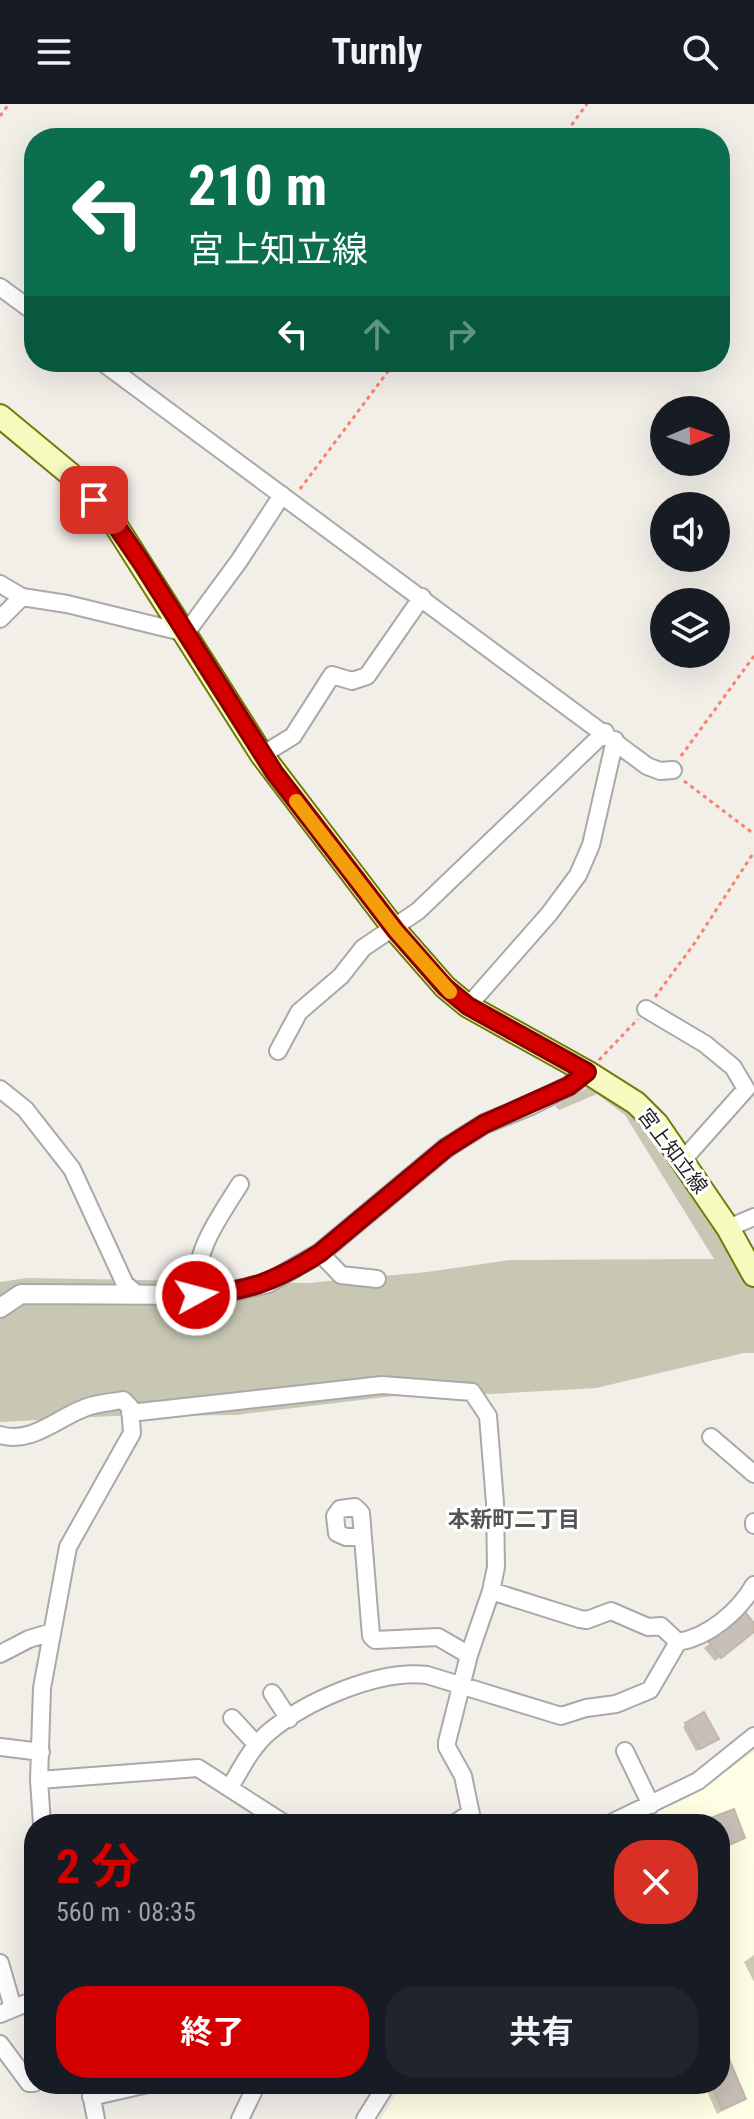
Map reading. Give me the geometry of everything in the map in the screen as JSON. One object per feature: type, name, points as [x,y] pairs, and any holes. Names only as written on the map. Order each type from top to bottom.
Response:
[{"type":"main road","name":"宮上知立線","points":[[0,416],[76,479],[113,521],[262,755],[445,987],[468,1006],[636,1103],[657,1124],[728,1228],[754,1275]]},
{"type":"street","points":[[0,287],[24,305]]},
{"type":"street","points":[[116,372],[647,766],[660,771],[673,770]]},
{"type":"street","points":[[0,584],[22,597],[67,604],[186,633],[286,498]]},
{"type":"street","points":[[0,619],[22,597]]},
{"type":"street","points":[[262,755],[293,736],[332,675],[352,681],[367,676],[422,597]]},
{"type":"street","points":[[278,1051],[299,1012],[341,976],[363,948],[418,911],[610,736]]},
{"type":"street","points":[[468,1006],[549,914],[578,875],[591,845],[610,736]]},
{"type":"street","points":[[646,1009],[705,1044],[733,1067],[750,1093],[682,1161]]},
{"type":"street","points":[[0,1308],[21,1294],[196,1295],[268,1283],[320,1253],[446,1148],[484,1124],[569,1086],[587,1072]]},
{"type":"street","points":[[0,1089],[25,1109],[72,1169],[125,1284],[138,1295]]},
{"type":"street","points":[[196,1295],[198,1257],[240,1184]]},
{"type":"street","points":[[728,1228],[754,1217]]},
{"type":"street","points":[[320,1253],[341,1275],[377,1279]]},
{"type":"street","points":[[130,1413],[382,1385],[472,1392],[488,1416],[496,1567],[469,1655],[447,1747],[463,1776],[471,1814]]},
{"type":"street","points":[[0,1435],[13,1439],[26,1437],[90,1406],[123,1400],[130,1407],[132,1433],[68,1547],[42,1688],[39,1780],[41,1814]]},
{"type":"street","points":[[711,1437],[754,1474]]},
{"type":"street","points":[[363,1537],[371,1636],[375,1640],[438,1637],[469,1655]]},
{"type":"street","points":[[678,1642],[692,1640],[717,1625],[742,1603],[754,1585]]},
{"type":"street","points":[[491,1591],[580,1619],[587,1620],[611,1611],[648,1627],[661,1626],[678,1642]]},
{"type":"street","points":[[0,1654],[29,1639],[52,1632]]},
{"type":"street","points":[[230,1787],[268,1732],[338,1692],[371,1679],[409,1673],[427,1675],[561,1716],[586,1708],[616,1704],[650,1690],[678,1642]]},
{"type":"street","points":[[272,1693],[289,1719]]},
{"type":"street","points":[[232,1718],[257,1745]]},
{"type":"street","points":[[631,1814],[698,1781],[754,1736]]},
{"type":"street","points":[[0,1747],[41,1752]]},
{"type":"street","points":[[625,1751],[651,1805]]},
{"type":"street","points":[[39,1780],[185,1767],[204,1770],[270,1814]]},
{"type":"street","points":[[0,1963],[6,2011]]},
{"type":"street","points":[[0,2044],[24,2076]]},
{"type":"street","points":[[91,2094],[96,2119]]},
{"type":"street","points":[[240,2119],[252,2094]]},
{"type":"street","points":[[365,2119],[381,2094]]},
{"type":"path","points":[[0,116],[9,104]]},
{"type":"path","points":[[569,128],[587,104]]},
{"type":"path","points":[[286,498],[387,372]]},
{"type":"path","points":[[754,656],[676,761],[673,770],[754,834]]},
{"type":"path","points":[[587,1072],[646,1009],[694,944],[754,852]]},
{"type":"shaded area","points":[[594,1084],[625,1105],[736,1257],[754,1250],[754,1353],[596,1388],[492,1394],[419,1393],[236,1415],[113,1416],[0,1422],[0,1282],[26,1278],[308,1283],[427,1272],[510,1260],[714,1259],[625,1115],[597,1094],[559,1110],[555,1106]]},
{"type":"shaded area","points":[[754,1752],[754,2119],[381,2119],[396,2094],[730,2094],[730,1814],[646,1814],[704,1787]]},
{"type":"building","points":[[745,1612],[754,1623],[754,1632],[721,1658],[708,1641]]},
{"type":"building","points":[[704,1712],[719,1739],[700,1749],[685,1723]]},
{"type":"building","points":[[734,1809],[745,1838],[730,1845],[730,1814],[721,1814]]},
{"type":"building","points":[[730,2061],[746,2099],[722,2110],[715,2094],[730,2094]]},
{"type":"slow traffic","points":[[296,801],[396,931],[450,992]]},
{"type":"district","name":"本新町二丁目","points":[[514,1519]]},
{"type":"route","points":[[94,500],[113,521],[141,562],[262,755],[396,931],[445,987],[468,1006],[587,1072],[569,1086],[484,1124],[446,1148],[320,1253],[297,1267],[268,1283],[196,1295]]}]
